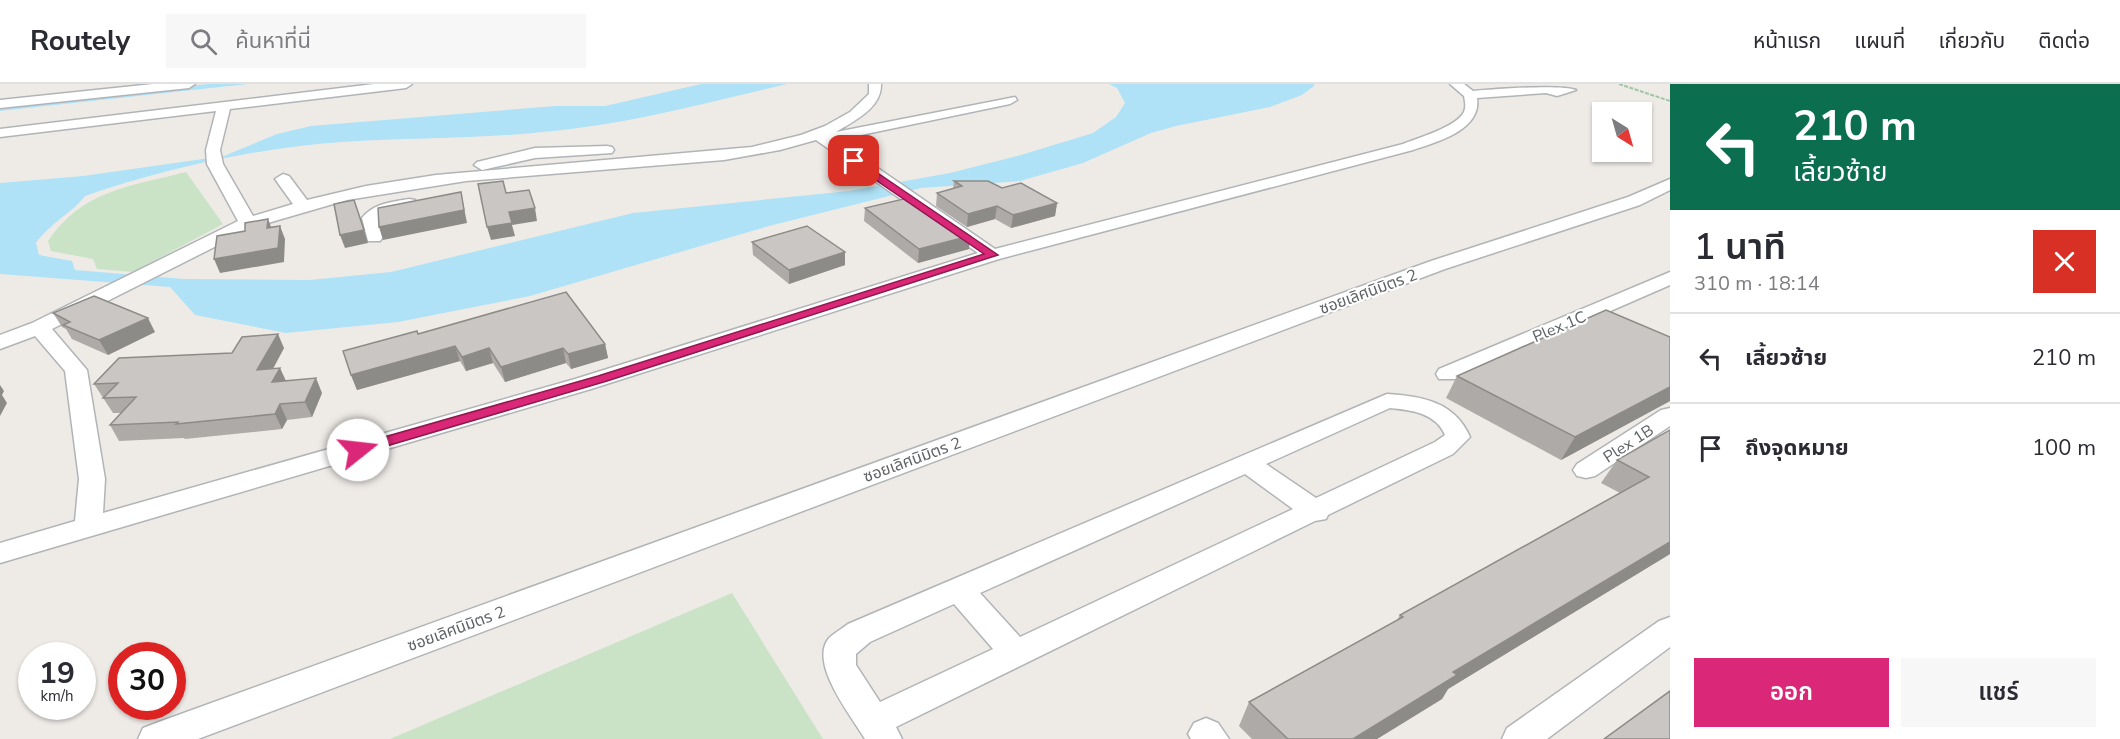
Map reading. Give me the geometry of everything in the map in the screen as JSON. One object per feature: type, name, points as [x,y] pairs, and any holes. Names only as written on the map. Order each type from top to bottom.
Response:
[{"type":"street","points":[[0,104],[189,84]]},
{"type":"street","points":[[0,133],[406,84]]},
{"type":"street","points":[[821,137],[859,111],[875,95],[875,84]]},
{"type":"street","points":[[0,553],[594,381],[992,255],[1408,147],[1436,137],[1468,118],[1472,108],[1463,89],[1546,86]]},
{"type":"street","points":[[0,343],[118,289],[248,223],[364,191],[440,179],[630,164],[740,152],[1010,100]]},
{"type":"street","points":[[224,106],[214,157],[248,223]]},
{"type":"street","points":[[859,111],[906,120]]},
{"type":"street","points":[[821,137],[992,255]]},
{"type":"street","points":[[283,179],[303,206]]},
{"type":"street","points":[[374,237],[370,218],[384,209],[425,201],[440,179]]},
{"type":"street","name":"ซอยเลิศนิมิตร 2","points":[[156,739],[1438,265],[1634,201],[1670,184]]},
{"type":"street","name":"Plex 1C","points":[[1447,374],[1670,278]]},
{"type":"street","points":[[1598,309],[1618,318]]},
{"type":"street","points":[[39,327],[76,370],[92,480],[88,528]]},
{"type":"street","points":[[1387,401],[1412,402],[1437,412],[1454,424],[1458,437],[1444,448],[1316,512],[1017,655],[878,731],[839,667],[840,648],[859,633],[1247,463],[1387,401]]},
{"type":"street","name":"Plex 1B","points":[[1586,470],[1670,415]]},
{"type":"street","points":[[1247,463],[1316,512]]},
{"type":"street","points":[[959,589],[1017,655]]},
{"type":"street","points":[[1520,739],[1663,643]]},
{"type":"path","points":[[1619,84],[1670,101]]},
{"type":"green space","points":[[186,172],[223,224],[133,272],[97,269],[93,259],[51,251],[48,241],[61,224],[92,200],[127,187]]},
{"type":"green space","points":[[732,593],[823,739],[390,739]]},
{"type":"water","points":[[208,84],[248,84],[0,111],[0,106]]},
{"type":"water","points":[[701,84],[787,84],[657,114],[549,132],[342,142],[244,154],[179,168],[85,196],[36,243],[39,255],[72,261],[75,270],[184,279],[310,280],[391,272],[633,213],[849,191],[950,173],[1021,155],[1093,133],[1116,117],[1125,103],[1117,88],[1109,84],[1314,84],[1314,86],[1302,95],[1270,107],[1151,133],[1083,163],[1020,181],[921,188],[769,226],[530,296],[398,322],[286,333],[195,315],[170,287],[0,274],[0,183],[83,176],[224,156],[277,134],[311,126],[555,106],[605,106]]},
{"type":"building","points":[[503,181],[506,193],[529,190],[535,208],[509,212],[512,223],[487,227],[478,184]]},
{"type":"building","points":[[954,181],[988,181],[1002,188],[1021,183],[1057,203],[1013,215],[997,206],[968,214],[937,193],[962,186]]},
{"type":"building","points":[[461,192],[464,210],[379,227],[378,208]]},
{"type":"building","points":[[912,197],[970,236],[919,249],[865,208]]},
{"type":"building","points":[[354,200],[364,230],[340,235],[334,204]]},
{"type":"building","points":[[268,219],[267,228],[280,226],[278,248],[214,259],[217,236],[245,231],[245,223]]},
{"type":"building","points":[[807,226],[845,252],[789,270],[752,242]]},
{"type":"building","points":[[566,292],[605,344],[568,354],[563,348],[501,367],[489,348],[462,357],[455,346],[351,375],[343,351],[417,331],[418,334]]},
{"type":"building","points":[[94,296],[148,318],[99,340],[63,325],[70,322],[53,313]]},
{"type":"building","points":[[1606,310],[1670,337],[1670,387],[1575,437],[1457,376]]},
{"type":"building","points":[[278,334],[257,370],[280,368],[272,382],[316,378],[305,402],[280,404],[275,414],[176,424],[178,422],[110,425],[136,397],[103,398],[118,383],[94,384],[119,358],[232,353],[242,337]]},
{"type":"building","points":[[1670,430],[1670,542],[1453,672],[1457,675],[1353,739],[1288,739],[1249,702],[1649,477],[1617,460]]},
{"type":"building","points":[[1670,691],[1670,739],[1604,739]]},
{"type":"route","points":[[358,450],[603,379],[992,255],[854,161]]}]
